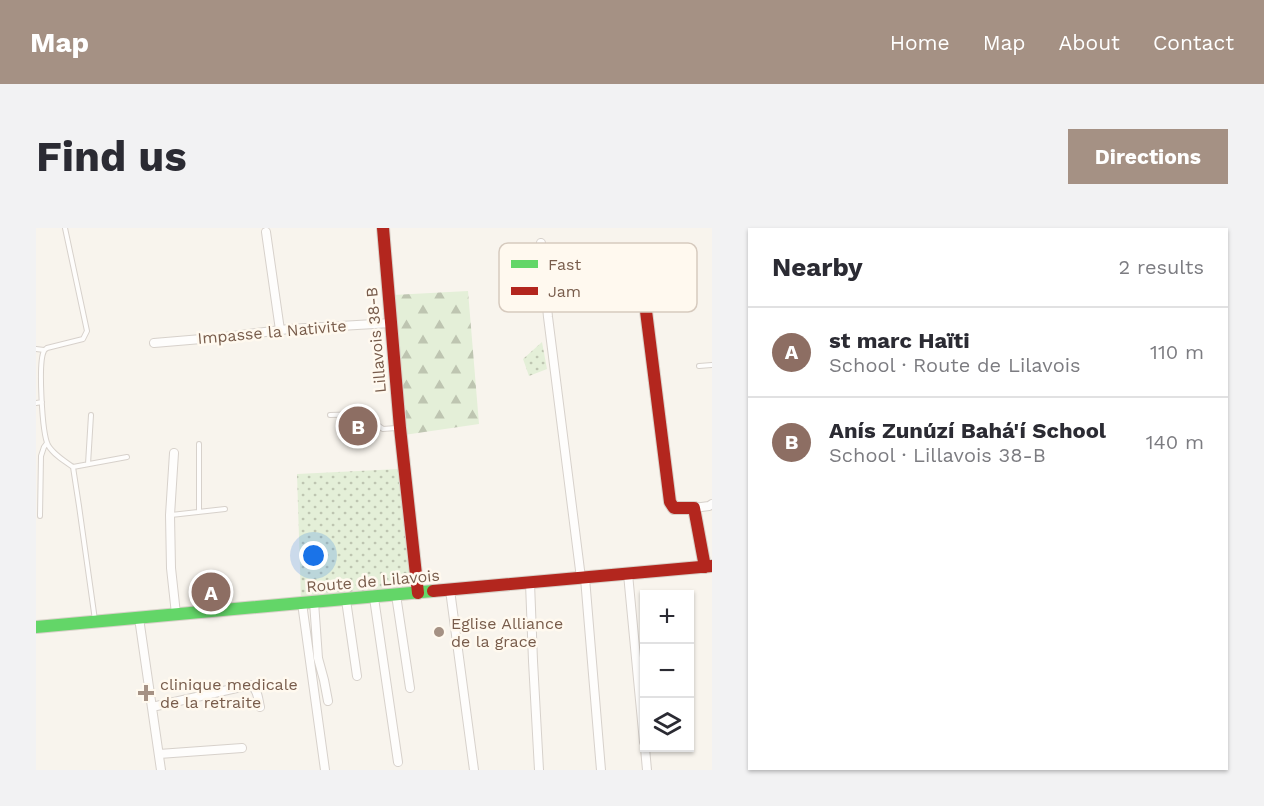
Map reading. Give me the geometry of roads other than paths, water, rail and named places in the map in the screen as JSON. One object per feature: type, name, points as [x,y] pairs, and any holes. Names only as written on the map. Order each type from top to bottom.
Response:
[{"type":"street","name":"Lillavois 38-B","points":[[383,228],[417,593]]},
{"type":"street","points":[[266,232],[280,330]]},
{"type":"street","points":[[548,312],[583,578],[601,770]]},
{"type":"street","points":[[646,312],[670,502],[674,508],[694,508],[712,504]]},
{"type":"street","name":"Impasse la Nativite","points":[[154,342],[280,330],[391,323]]},
{"type":"street","points":[[174,453],[170,515],[171,568],[176,614]]},
{"type":"street","points":[[694,508],[708,567]]},
{"type":"street","name":"Route de Lilavois","points":[[36,627],[708,567]]},
{"type":"street","points":[[628,574],[641,698]]},
{"type":"street","points":[[530,583],[539,770]]},
{"type":"street","points":[[450,590],[474,770]]},
{"type":"street","points":[[396,595],[410,688]]},
{"type":"street","points":[[374,597],[398,762]]},
{"type":"street","points":[[346,600],[357,676]]},
{"type":"street","points":[[308,603],[328,701]]},
{"type":"street","points":[[308,603],[325,770]]},
{"type":"street","points":[[139,618],[161,770]]},
{"type":"street","points":[[152,707],[250,685],[256,690],[260,707]]},
{"type":"street","points":[[159,754],[242,748]]},
{"type":"street","points":[[645,752],[647,770]]},
{"type":"lane","points":[[36,349],[44,350],[83,339],[87,331],[65,228]]},
{"type":"lane","points":[[44,350],[41,362],[45,435],[51,450],[73,467],[95,621]]},
{"type":"lane","points":[[699,366],[712,365]]},
{"type":"lane","points":[[36,403],[42,402]]},
{"type":"lane","points":[[330,415],[362,414],[383,429],[400,428]]},
{"type":"lane","points":[[88,464],[91,415]]},
{"type":"lane","points":[[40,516],[41,456],[47,443]]},
{"type":"lane","points":[[199,444],[199,512]]},
{"type":"lane","points":[[73,467],[126,457]]},
{"type":"lane","points":[[170,515],[225,510]]},
{"type":"place","name":"Anís Zunúzí Bahá'í School","points":[[358,426]]},
{"type":"place","name":"st marc Haïti","points":[[211,592]]},
{"type":"place","name":"Eglise Alliance de la grace","points":[[439,632]]},
{"type":"place","name":"clinique medicale de la retraite","points":[[146,693]]}]
